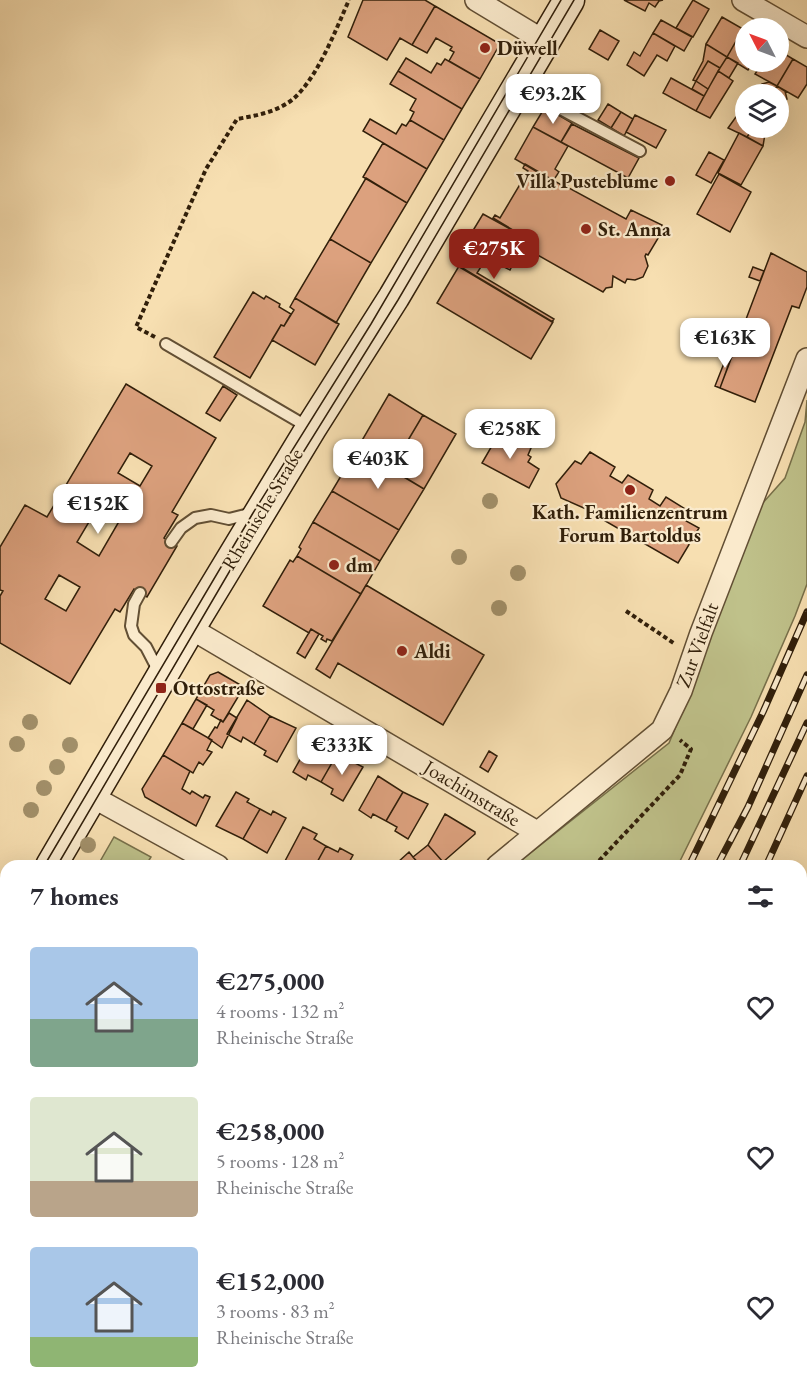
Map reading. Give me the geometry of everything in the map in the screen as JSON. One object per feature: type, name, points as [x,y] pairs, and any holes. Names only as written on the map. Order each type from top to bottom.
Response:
[{"type":"main road","name":"Rheinische Straße","points":[[54,860],[261,510],[394,297],[568,0]]},
{"type":"street","points":[[476,0],[544,41]]},
{"type":"street","points":[[743,0],[807,37]]},
{"type":"street","name":"Zur Vielfalt","points":[[504,860],[662,730],[681,692],[705,622],[807,359]]},
{"type":"street","name":"Joachimstraße","points":[[190,628],[537,831]]},
{"type":"street","points":[[91,796],[208,860]]},
{"type":"lane","points":[[518,86],[640,151]]},
{"type":"lane","points":[[166,344],[311,428]]},
{"type":"lane","points":[[171,542],[181,528],[195,518],[211,515],[229,519],[261,510]]},
{"type":"lane","points":[[140,593],[134,604],[131,626],[134,635],[146,647],[162,676]]},
{"type":"path","points":[[166,344],[136,327],[206,169],[237,119],[267,113],[289,103],[310,79],[349,0]]},
{"type":"path","points":[[626,611],[670,641]]},
{"type":"path","points":[[600,860],[680,775],[691,749],[686,743],[662,730]]},
{"type":"green space","points":[[807,400],[807,584],[751,717],[680,860],[522,860],[669,743],[695,681],[739,558],[761,505],[785,478],[805,422]]},
{"type":"green space","points":[[114,837],[151,857],[149,860],[101,860]]},
{"type":"building","points":[[363,0],[425,0],[435,6],[412,45],[400,38],[387,60],[348,37]]},
{"type":"building","points":[[624,0],[663,0],[659,1],[655,7],[649,3],[645,11]]},
{"type":"building","points":[[693,0],[709,9],[693,37],[676,28]]},
{"type":"building","points":[[435,6],[500,44],[480,79],[449,61],[454,52],[450,50],[452,47],[436,38],[427,53],[412,45]]},
{"type":"building","points":[[722,17],[735,24],[735,43],[727,57],[706,44]]},
{"type":"building","points":[[661,20],[692,37],[684,51],[653,33]]},
{"type":"building","points":[[600,30],[619,41],[608,60],[589,49]]},
{"type":"building","points":[[653,33],[675,46],[667,61],[657,55],[644,76],[627,65],[634,52],[640,56]]},
{"type":"building","points":[[735,43],[735,62],[727,57]]},
{"type":"building","points":[[706,44],[727,57],[720,68],[708,61],[696,81],[693,80],[703,61]]},
{"type":"building","points":[[727,57],[735,61],[735,68],[729,78],[718,71]]},
{"type":"building","points":[[406,58],[431,73],[437,63],[441,65],[445,59],[480,79],[462,109],[398,71]]},
{"type":"building","points":[[793,59],[807,67],[807,84],[798,98],[789,93],[789,84],[778,84],[785,72],[789,72],[789,66]]},
{"type":"building","points":[[708,61],[720,68],[708,89],[696,81]]},
{"type":"building","points":[[398,71],[462,109],[444,140],[410,120],[414,112],[410,110],[416,99],[390,84]]},
{"type":"building","points":[[718,71],[733,81],[710,118],[696,111]]},
{"type":"building","points":[[756,72],[785,72],[778,84],[773,84],[755,74]]},
{"type":"building","points":[[564,76],[587,90],[576,108],[553,94]]},
{"type":"building","points":[[671,78],[704,96],[696,111],[663,93]]},
{"type":"building","points":[[696,81],[708,89],[704,96],[692,89]]},
{"type":"building","points":[[608,104],[621,112],[611,128],[598,120]]},
{"type":"building","points":[[545,107],[572,123],[561,142],[533,127]]},
{"type":"building","points":[[621,112],[633,119],[624,136],[611,128]]},
{"type":"building","points":[[635,115],[666,130],[656,148],[626,132]]},
{"type":"building","points":[[735,118],[735,131],[728,128]]},
{"type":"building","points":[[370,119],[396,134],[402,124],[406,126],[410,120],[444,140],[427,169],[363,131]]},
{"type":"building","points":[[572,124],[639,158],[628,178],[561,142]]},
{"type":"building","points":[[533,127],[568,146],[555,169],[559,172],[553,181],[515,159]]},
{"type":"building","points":[[736,138],[748,138],[763,146],[741,185],[718,173]]},
{"type":"building","points":[[749,138],[764,138],[763,146]]},
{"type":"building","points":[[383,143],[427,169],[407,203],[363,177]]},
{"type":"building","points":[[709,152],[724,160],[711,183],[696,175]]},
{"type":"building","name":"St. Anna","points":[[525,164],[563,186],[564,183],[568,185],[567,187],[626,219],[631,210],[662,225],[657,234],[660,235],[648,255],[645,256],[648,266],[643,277],[635,280],[627,279],[625,283],[613,276],[612,287],[606,288],[603,292],[527,249],[529,246],[521,240],[523,236],[493,218],[495,215],[500,218],[528,171],[523,168]]},
{"type":"building","points":[[719,174],[751,192],[730,232],[697,214]]},
{"type":"building","points":[[366,178],[407,203],[371,263],[330,239]]},
{"type":"building","points":[[483,214],[523,236],[512,255],[516,258],[510,270],[463,247]]},
{"type":"building","points":[[330,239],[371,263],[336,323],[295,298]]},
{"type":"building","points":[[471,251],[486,259],[477,273],[554,319],[552,322],[461,268]]},
{"type":"building","points":[[771,253],[807,272],[807,287],[799,308],[792,306],[755,402],[720,388]]},
{"type":"building","points":[[459,266],[553,322],[531,359],[437,303]]},
{"type":"building","points":[[753,267],[764,271],[760,281],[749,277]]},
{"type":"building","points":[[253,292],[264,299],[266,296],[280,304],[279,307],[291,314],[284,326],[281,325],[250,378],[214,357]]},
{"type":"building","points":[[295,298],[339,324],[315,365],[272,340],[294,310],[290,307]]},
{"type":"building","points":[[730,348],[734,350],[720,388],[715,386]]},
{"type":"building","points":[[126,384],[216,438],[172,512],[178,515],[164,538],[177,546],[147,597],[134,589],[120,612],[115,609],[70,684],[0,643],[0,596],[3,591],[0,590],[0,547],[25,505],[47,517]],"holes":[[[130,453],[152,466],[140,486],[118,473]],[[99,505],[121,518],[99,556],[77,542]],[[59,575],[80,587],[66,611],[45,599]]]},
{"type":"building","points":[[223,386],[237,395],[220,421],[206,413]]},
{"type":"building","points":[[389,394],[423,415],[391,469],[357,449]]},
{"type":"building","points":[[423,415],[456,434],[424,489],[391,469]]},
{"type":"building","points":[[492,430],[520,446],[522,443],[531,448],[528,455],[531,457],[528,462],[539,469],[529,488],[482,463],[493,444],[486,440]]},
{"type":"building","points":[[357,449],[424,489],[399,530],[332,491]]},
{"type":"building","points":[[590,452],[615,467],[610,476],[622,483],[628,475],[653,490],[649,499],[660,506],[666,497],[690,512],[686,521],[699,528],[678,563],[600,518],[603,513],[592,506],[586,509],[561,498],[556,484],[575,461],[581,464]]},
{"type":"building","points":[[332,491],[399,530],[380,561],[313,522]]},
{"type":"building","points":[[313,522],[380,561],[361,594],[297,556],[301,549],[299,547]]},
{"type":"building","points":[[297,556],[361,594],[332,641],[327,639],[326,642],[321,639],[323,636],[311,629],[309,633],[263,606],[290,560],[293,562]]},
{"type":"building","name":"Aldi","points":[[366,585],[484,655],[443,725],[338,663],[330,678],[316,669]]},
{"type":"building","points":[[311,629],[319,634],[305,658],[297,653]]},
{"type":"building","points":[[218,672],[244,687],[223,722],[211,715],[214,710],[196,699],[210,675]]},
{"type":"building","points":[[196,699],[207,705],[193,729],[182,723]]},
{"type":"building","points":[[247,700],[270,716],[254,744],[243,737],[241,742],[227,734]]},
{"type":"building","points":[[229,713],[237,718],[222,748],[208,738]]},
{"type":"building","points":[[270,716],[296,728],[277,762],[264,755],[266,751],[254,744]]},
{"type":"building","points":[[182,723],[212,740],[207,750],[212,752],[203,765],[199,762],[193,773],[163,755]]},
{"type":"building","points":[[312,738],[337,754],[321,782],[308,775],[306,780],[293,772]]},
{"type":"building","points":[[489,751],[497,756],[488,772],[480,767]]},
{"type":"building","points":[[337,754],[363,767],[343,801],[331,794],[333,789],[321,782]]},
{"type":"building","points":[[163,755],[190,771],[182,789],[190,794],[192,791],[203,798],[205,795],[210,797],[196,826],[145,797],[142,789]]},
{"type":"building","points":[[378,776],[403,792],[386,821],[373,814],[371,818],[359,810]]},
{"type":"building","points":[[236,792],[249,799],[247,802],[260,809],[243,839],[216,826]]},
{"type":"building","points":[[403,792],[428,804],[408,839],[395,831],[397,827],[386,821]]},
{"type":"building","points":[[260,809],[271,815],[273,811],[286,818],[267,853],[243,839]]},
{"type":"building","points":[[445,814],[475,832],[445,860],[441,860],[428,845]]},
{"type":"building","points":[[303,827],[317,834],[314,839],[326,846],[318,860],[286,860]]},
{"type":"building","points":[[428,845],[441,860],[416,860],[413,857]]},
{"type":"building","points":[[326,846],[338,852],[340,848],[353,855],[350,860],[318,860]]},
{"type":"building","points":[[409,852],[416,860],[400,860]]},
{"type":"tram line","points":[[48,860],[253,513],[371,324],[561,0]]},
{"type":"tram line","points":[[61,860],[235,562],[398,300],[574,0]]},
{"type":"railway","points":[[692,860],[763,712],[807,612]]},
{"type":"railway","points":[[720,860],[748,807],[807,675]]},
{"type":"railway","points":[[743,860],[807,723]]},
{"type":"railway","points":[[769,860],[807,776]]},
{"type":"place","name":"Düwell","points":[[485,48]]},
{"type":"place","name":"Villa Pusteblume","points":[[670,181]]},
{"type":"place","name":"St. Anna","points":[[586,229]]},
{"type":"place","name":"Kath. Familienzentrum Forum Bartoldus","points":[[630,490]]},
{"type":"place","name":"dm","points":[[334,565]]},
{"type":"place","name":"Aldi","points":[[402,651]]},
{"type":"place","name":"Ottostraße","points":[[161,688]]}]
